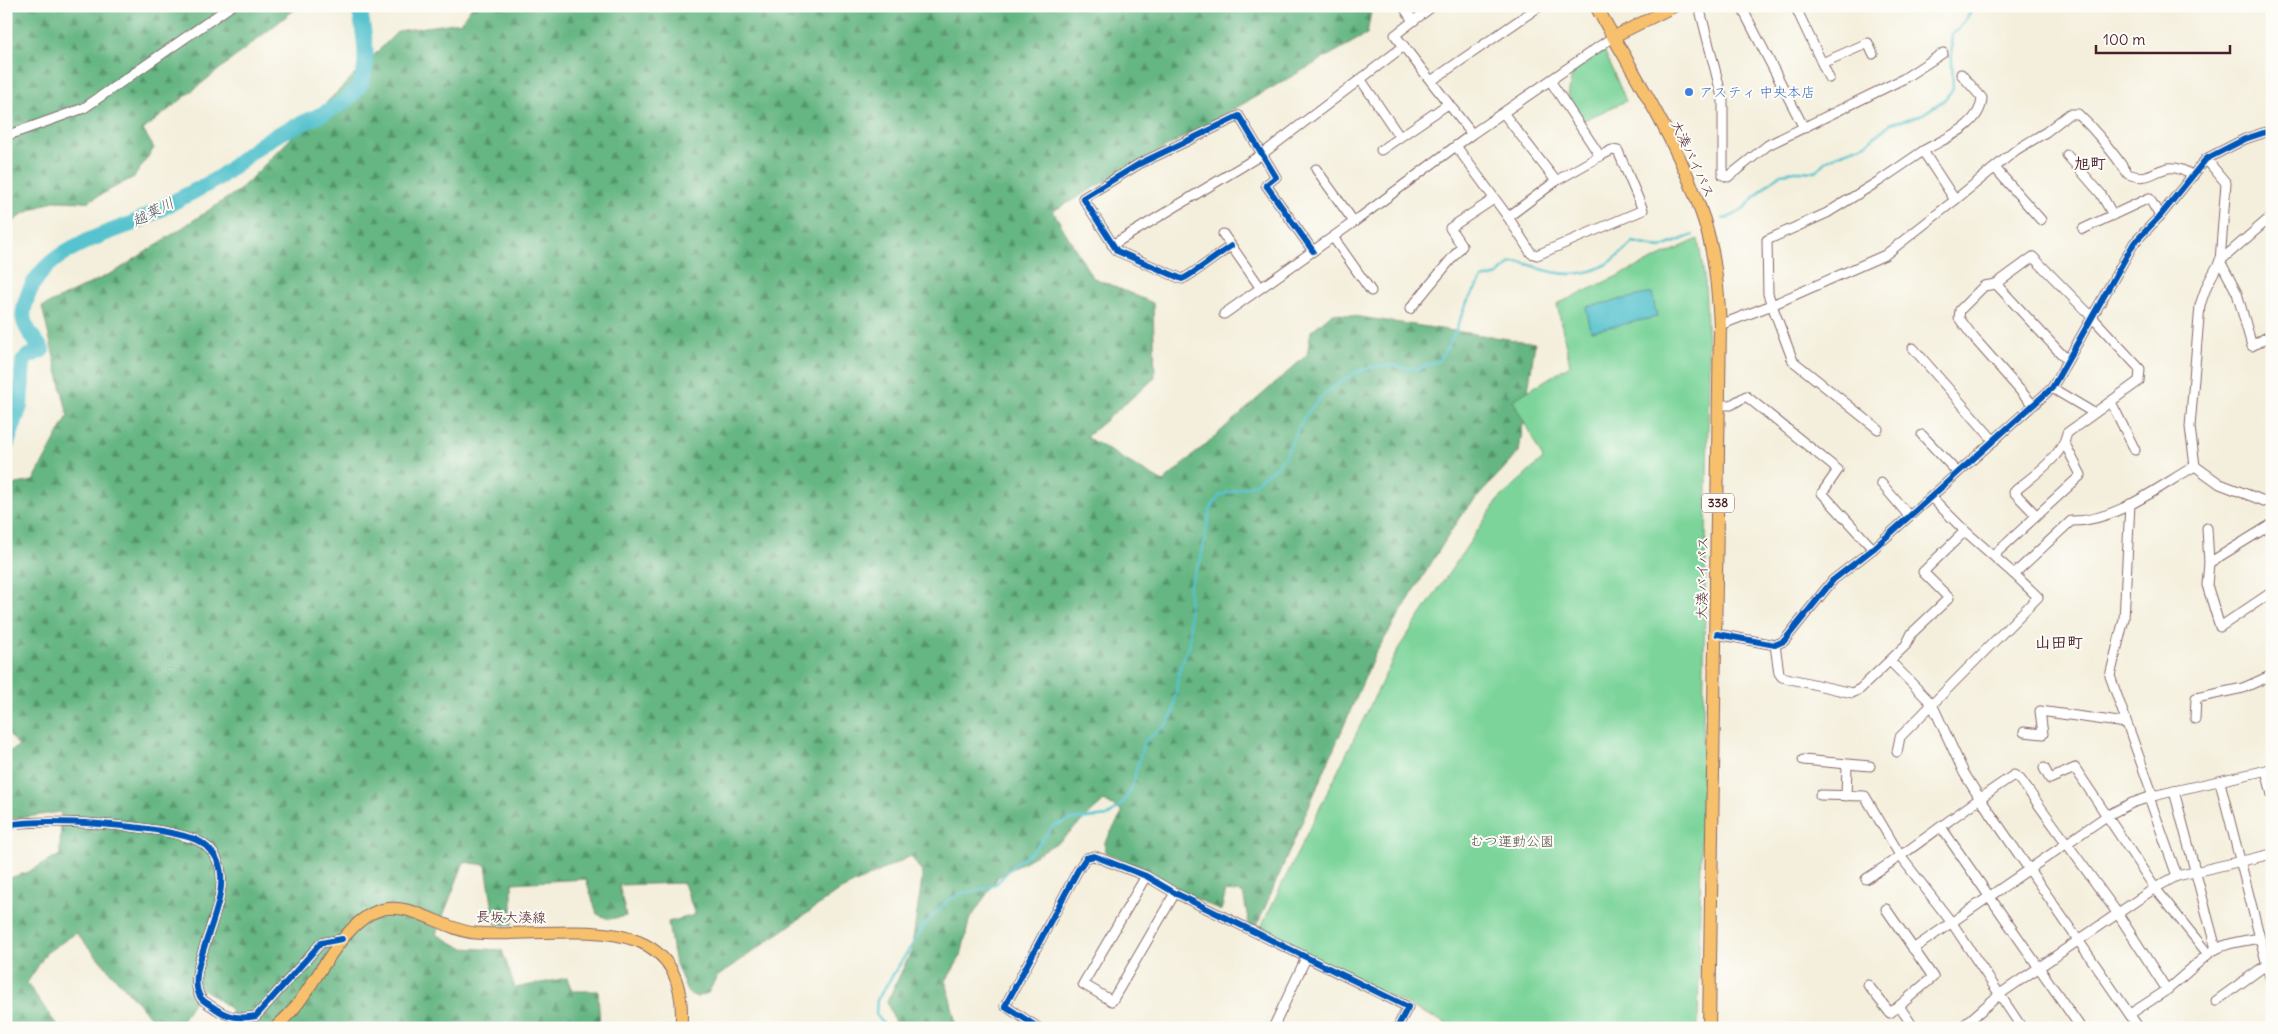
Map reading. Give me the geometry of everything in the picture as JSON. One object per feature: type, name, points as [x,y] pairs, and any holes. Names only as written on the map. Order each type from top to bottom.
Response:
[{"type":"highway","name":"大湊バイパス","points":[[1596,6],[1691,184],[1704,221],[1713,257],[1720,325],[1709,1028]]},
{"type":"main road","points":[[1613,37],[1675,6]]},
{"type":"main road","name":"長坂大湊線","points":[[275,1028],[296,1006],[342,939],[370,915],[389,908],[410,912],[473,932],[607,932],[646,943],[662,957],[673,972],[680,995],[681,1028]]},
{"type":"street","points":[[6,136],[84,108],[230,6]]},
{"type":"street","points":[[1402,6],[1413,20]]},
{"type":"street","points":[[1433,6],[1395,35],[1472,134]]},
{"type":"street","points":[[1431,82],[1540,6]]},
{"type":"street","points":[[1699,6],[1722,101],[1723,175],[1728,177],[1768,145],[1903,79],[1943,53]]},
{"type":"street","points":[[1741,6],[1804,128]]},
{"type":"street","points":[[1795,6],[1829,78]]},
{"type":"street","points":[[1224,314],[1354,222],[1472,134],[1551,82],[1613,37]]},
{"type":"street","points":[[1822,64],[1868,43],[1873,54]]},
{"type":"street","points":[[1112,244],[1261,155],[1404,46]]},
{"type":"street","points":[[1878,429],[1793,362],[1768,294],[1767,240],[1827,213],[1879,181],[1922,151],[1976,119],[1982,108],[1982,98],[1961,74]]},
{"type":"street","points":[[1361,80],[1399,136]]},
{"type":"street","points":[[1551,82],[1600,156]]},
{"type":"street","points":[[1381,150],[1448,104]]},
{"type":"street","points":[[1504,114],[1556,181]]},
{"type":"street","points":[[1720,325],[1772,305],[1885,255],[2016,150],[2046,132],[2069,114],[2078,114],[2102,139],[2128,174],[2143,177],[2170,166],[2182,169],[2193,176]]},
{"type":"street","points":[[1231,246],[1188,277],[1182,279],[1117,251],[1083,198],[1131,169],[1238,116],[1276,177],[1266,185],[1313,251]]},
{"type":"street","points":[[1716,634],[1775,644],[1784,641],[1833,580],[1873,549],[2052,388],[2134,243],[2160,216],[2206,159],[2245,138],[2272,130]]},
{"type":"street","points":[[1456,146],[1508,217],[1531,253],[1537,255],[1644,210],[1618,151],[1612,150],[1556,181],[1508,217]]},
{"type":"street","points":[[1922,151],[1955,200]]},
{"type":"street","points":[[2067,155],[2102,194],[2113,215]]},
{"type":"street","points":[[2206,159],[2226,183],[2220,261],[2237,293],[2252,346],[2272,334]]},
{"type":"street","points":[[1995,168],[2041,220]]},
{"type":"street","points":[[1316,169],[1354,222]]},
{"type":"street","points":[[2083,229],[2149,198],[2160,216]]},
{"type":"street","points":[[1410,309],[1462,246],[1450,228],[1494,199]]},
{"type":"street","points":[[2272,216],[2220,261],[2207,285],[2200,306],[2190,427],[2195,466],[2220,484],[2272,504]]},
{"type":"street","points":[[1223,234],[1260,287]]},
{"type":"street","points":[[1333,237],[1372,291]]},
{"type":"street","points":[[2033,405],[1960,318],[1960,310],[1984,286],[1996,284],[2032,257],[2092,317],[2140,369],[2139,381],[2067,433],[2065,444],[2014,492],[2036,515]]},
{"type":"street","points":[[1996,284],[2067,360]]},
{"type":"street","points":[[1913,348],[1994,442]]},
{"type":"street","points":[[2052,388],[2094,413]]},
{"type":"street","points":[[1719,405],[1731,405],[1746,396],[1838,470],[1822,493],[1873,549]]},
{"type":"street","points":[[2111,402],[2135,450]]},
{"type":"street","points":[[1922,436],[1957,472]]},
{"type":"street","points":[[1994,555],[2081,475],[2065,444]]},
{"type":"street","points":[[2014,574],[2071,521],[2088,522],[2130,504],[2195,466]]},
{"type":"street","points":[[1881,483],[1910,516]]},
{"type":"street","points":[[1897,752],[1900,737],[2038,598],[1930,496]]},
{"type":"street","points":[[2130,504],[2124,619],[2110,676],[2177,876]]},
{"type":"street","points":[[2209,563],[2272,524]]},
{"type":"street","points":[[2207,528],[2209,563],[2207,585],[2220,627],[2272,592]]},
{"type":"street","points":[[1775,644],[1779,673],[1782,677],[1852,693],[1860,689],[1906,645],[1912,634],[1949,598],[1923,572],[1965,531]]},
{"type":"street","points":[[1890,661],[1932,704],[1964,773],[1979,798],[2139,1028]]},
{"type":"street","points":[[2195,719],[2196,698],[2243,688],[2272,675]]},
{"type":"street","points":[[2024,732],[2043,734],[2040,711],[2126,723]]},
{"type":"street","points":[[1803,760],[1870,766]]},
{"type":"street","points":[[1846,796],[1847,765]]},
{"type":"street","points":[[2044,768],[2050,779],[2076,768],[2155,888],[2212,952]]},
{"type":"street","points":[[1913,949],[2108,815],[2151,797],[2269,770],[2272,795]]},
{"type":"street","points":[[1866,879],[1901,857],[1979,798],[2014,776],[2020,779],[2068,842],[2118,914],[2166,990]]},
{"type":"street","points":[[2220,782],[2260,938],[2268,960],[2272,985]]},
{"type":"street","points":[[2174,791],[2212,952]]},
{"type":"street","points":[[1820,795],[1865,796],[1901,857],[1952,922],[2022,1028]]},
{"type":"street","points":[[6,825],[63,823],[138,828],[192,838],[203,844],[214,854],[219,865],[222,886],[199,963],[197,983],[201,998],[233,1018],[244,1019],[256,1016],[321,943],[342,939]]},
{"type":"street","points":[[1941,827],[1988,898],[2081,1028]]},
{"type":"street","points":[[1961,1028],[2000,994],[2155,888],[2177,876],[2272,854]]},
{"type":"street","points":[[1039,1028],[1005,1006],[1086,858],[1102,857],[1146,876],[1175,893],[1408,1007],[1397,1028]]},
{"type":"street","points":[[1146,876],[1083,984],[1112,1001],[1175,893]]},
{"type":"street","points":[[1868,985],[1890,1013],[1933,977],[1886,909]]},
{"type":"street","points":[[2130,1014],[2166,990],[2212,952],[2260,938]]},
{"type":"street","points":[[1273,1028],[1306,958]]},
{"type":"street","points":[[2216,1001],[2268,960]]},
{"type":"street","points":[[1899,1006],[1914,1028]]},
{"type":"green space","points":[[6,6],[299,6],[143,130],[154,148],[134,177],[87,202],[53,201],[23,214],[6,227]]},
{"type":"green space","points":[[472,6],[1372,6],[1367,34],[1053,211],[1092,277],[1153,303],[1155,378],[1086,437],[1163,482],[1307,355],[1311,331],[1333,313],[1535,343],[1519,452],[1461,515],[1375,654],[1256,928],[1249,924],[1243,893],[1226,891],[1221,911],[1105,852],[1105,842],[1123,812],[1104,801],[1060,841],[998,877],[969,921],[961,956],[946,981],[957,1028],[897,1028],[887,1002],[911,952],[923,874],[911,856],[837,892],[717,977],[708,993],[697,997],[688,993],[674,959],[668,922],[695,915],[684,883],[619,885],[626,916],[609,919],[597,914],[586,879],[512,883],[512,926],[495,924],[486,865],[464,862],[436,934],[462,948],[502,950],[515,988],[567,978],[572,991],[598,991],[600,1028],[226,1028],[232,1010],[202,988],[177,1028],[160,1028],[76,933],[46,953],[27,983],[59,1028],[6,1028],[6,879],[26,873],[60,855],[61,812],[6,820],[6,753],[19,746],[6,731],[6,486],[33,481],[68,416],[42,307],[118,270],[238,191],[398,31],[461,22]]},
{"type":"green space","points":[[1604,50],[1626,101],[1582,121],[1568,96],[1573,70]]},
{"type":"green space","name":"むつ運動公園","points":[[1698,239],[1705,281],[1709,366],[1698,1028],[1455,1028],[1258,933],[1398,649],[1498,500],[1543,459],[1513,400],[1570,365],[1557,304]]},
{"type":"water","points":[[1652,293],[1657,317],[1591,331],[1586,307]]},
{"type":"waterway","name":"越葉川","points":[[6,446],[20,406],[23,362],[27,357],[42,350],[27,328],[23,316],[27,298],[34,283],[44,270],[56,259],[85,242],[141,220],[208,184],[273,137],[331,110],[351,96],[362,80],[366,59],[359,6]]},
{"type":"waterway","points":[[1723,219],[1732,216],[1747,206],[1765,186],[1780,175],[1793,171],[1815,172],[1826,161],[1866,144],[1891,123],[1920,116],[1944,100],[1953,89],[1951,35],[1958,30],[1975,6]]},
{"type":"waterway","points":[[886,1028],[876,1014],[877,1000],[924,926],[947,901],[963,893],[981,890],[997,883],[1014,865],[1035,849],[1053,826],[1070,820],[1108,816],[1123,803],[1131,790],[1144,742],[1168,723],[1173,714],[1179,670],[1190,643],[1189,586],[1201,559],[1210,510],[1219,496],[1254,484],[1278,465],[1285,456],[1304,417],[1323,395],[1354,373],[1388,365],[1417,369],[1440,360],[1454,335],[1466,304],[1482,279],[1498,275],[1511,263],[1526,264],[1568,274],[1580,273],[1592,271],[1613,260],[1633,242],[1660,248],[1693,235]]},
{"type":"cycle path","points":[[1231,246],[1182,279],[1117,251],[1083,198],[1139,164],[1239,116],[1276,177],[1266,185],[1313,251]]},
{"type":"cycle path","points":[[1717,634],[1775,645],[1784,641],[1833,580],[1873,549],[2052,388],[2134,243],[2160,216],[2206,159],[2245,139],[2272,130]]},
{"type":"cycle path","points":[[6,825],[47,822],[126,826],[173,833],[195,839],[207,847],[214,854],[218,862],[221,878],[220,896],[202,953],[197,986],[202,999],[230,1016],[256,1016],[321,943],[342,939]]},
{"type":"cycle path","points":[[1039,1028],[1005,1006],[1078,870],[1086,858],[1094,856],[1146,876],[1175,893],[1408,1007],[1397,1028]]},
{"type":"place","name":"アスティ 中央本店","points":[[1689,92]]},
{"type":"district","name":"旭町","points":[[2090,163]]},
{"type":"district","name":"山田町","points":[[2059,642]]}]
